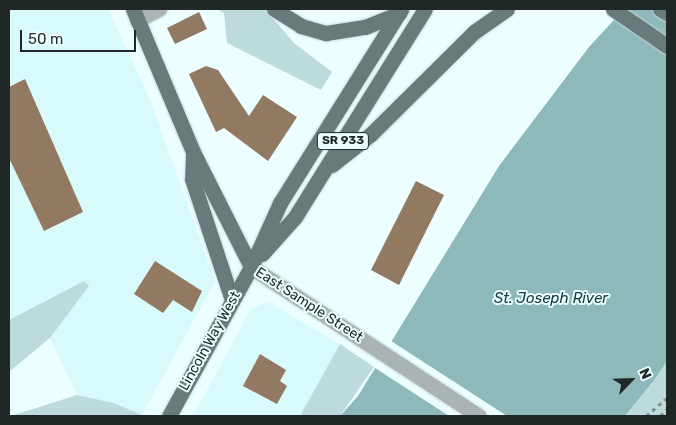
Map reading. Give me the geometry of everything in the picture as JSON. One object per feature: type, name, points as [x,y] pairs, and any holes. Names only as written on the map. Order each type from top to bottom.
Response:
[{"type":"main road","points":[[274,9],[301,26],[326,33],[365,27],[400,11]]},
{"type":"main road","name":"Lincoln Way West","points":[[251,266],[295,217],[425,9]]},
{"type":"main road","points":[[324,171],[371,134],[474,32],[507,9]]},
{"type":"main road","points":[[612,9],[667,46]]},
{"type":"main road","points":[[660,9],[667,10]]},
{"type":"main road","name":"Lincoln Way West","points":[[169,416],[251,266],[280,203],[400,11]]},
{"type":"main road","name":"East Sample Street","points":[[135,14],[193,152],[251,266]]},
{"type":"main road","points":[[193,152],[192,180],[232,300]]},
{"type":"street","points":[[135,14],[159,9]]},
{"type":"street","name":"East Sample Street","points":[[251,266],[479,416]]},
{"type":"path","points":[[646,416],[667,398]]},
{"type":"path","points":[[660,416],[667,410]]},
{"type":"shaded area","points":[[9,9],[108,9],[149,97],[215,281],[142,415],[114,403],[77,395],[50,338],[84,281],[9,320]]},
{"type":"shaded area","points":[[216,9],[265,9],[294,43],[332,72],[321,90],[227,43],[224,13]]},
{"type":"shaded area","points":[[84,281],[89,286],[50,338],[9,372],[9,320]]},
{"type":"shaded area","points":[[268,302],[340,344],[300,416],[193,416],[251,309]]},
{"type":"shaded area","points":[[340,344],[374,367],[340,416],[300,416]]},
{"type":"shaded area","points":[[667,361],[667,416],[625,416],[655,379]]},
{"type":"shaded area","points":[[77,395],[114,403],[142,415],[11,416]]},
{"type":"water","name":"St. Joseph River","points":[[624,9],[667,9],[667,361],[655,379],[625,416],[340,416],[358,396],[499,166],[589,47]]},
{"type":"pier","points":[[388,339],[507,416],[449,416],[372,366]]},
{"type":"building","points":[[199,12],[207,29],[175,44],[167,28]]},
{"type":"building","points":[[206,66],[218,70],[249,116],[263,95],[297,117],[268,161],[224,128],[216,132],[189,74]]},
{"type":"building","points":[[25,79],[83,212],[44,231],[9,158],[9,87]]},
{"type":"building","points":[[416,181],[444,195],[399,285],[371,270]]},
{"type":"building","points":[[155,261],[202,291],[192,312],[173,300],[163,313],[134,294]]},
{"type":"building","points":[[260,354],[286,370],[280,381],[287,386],[277,404],[243,386]]}]
